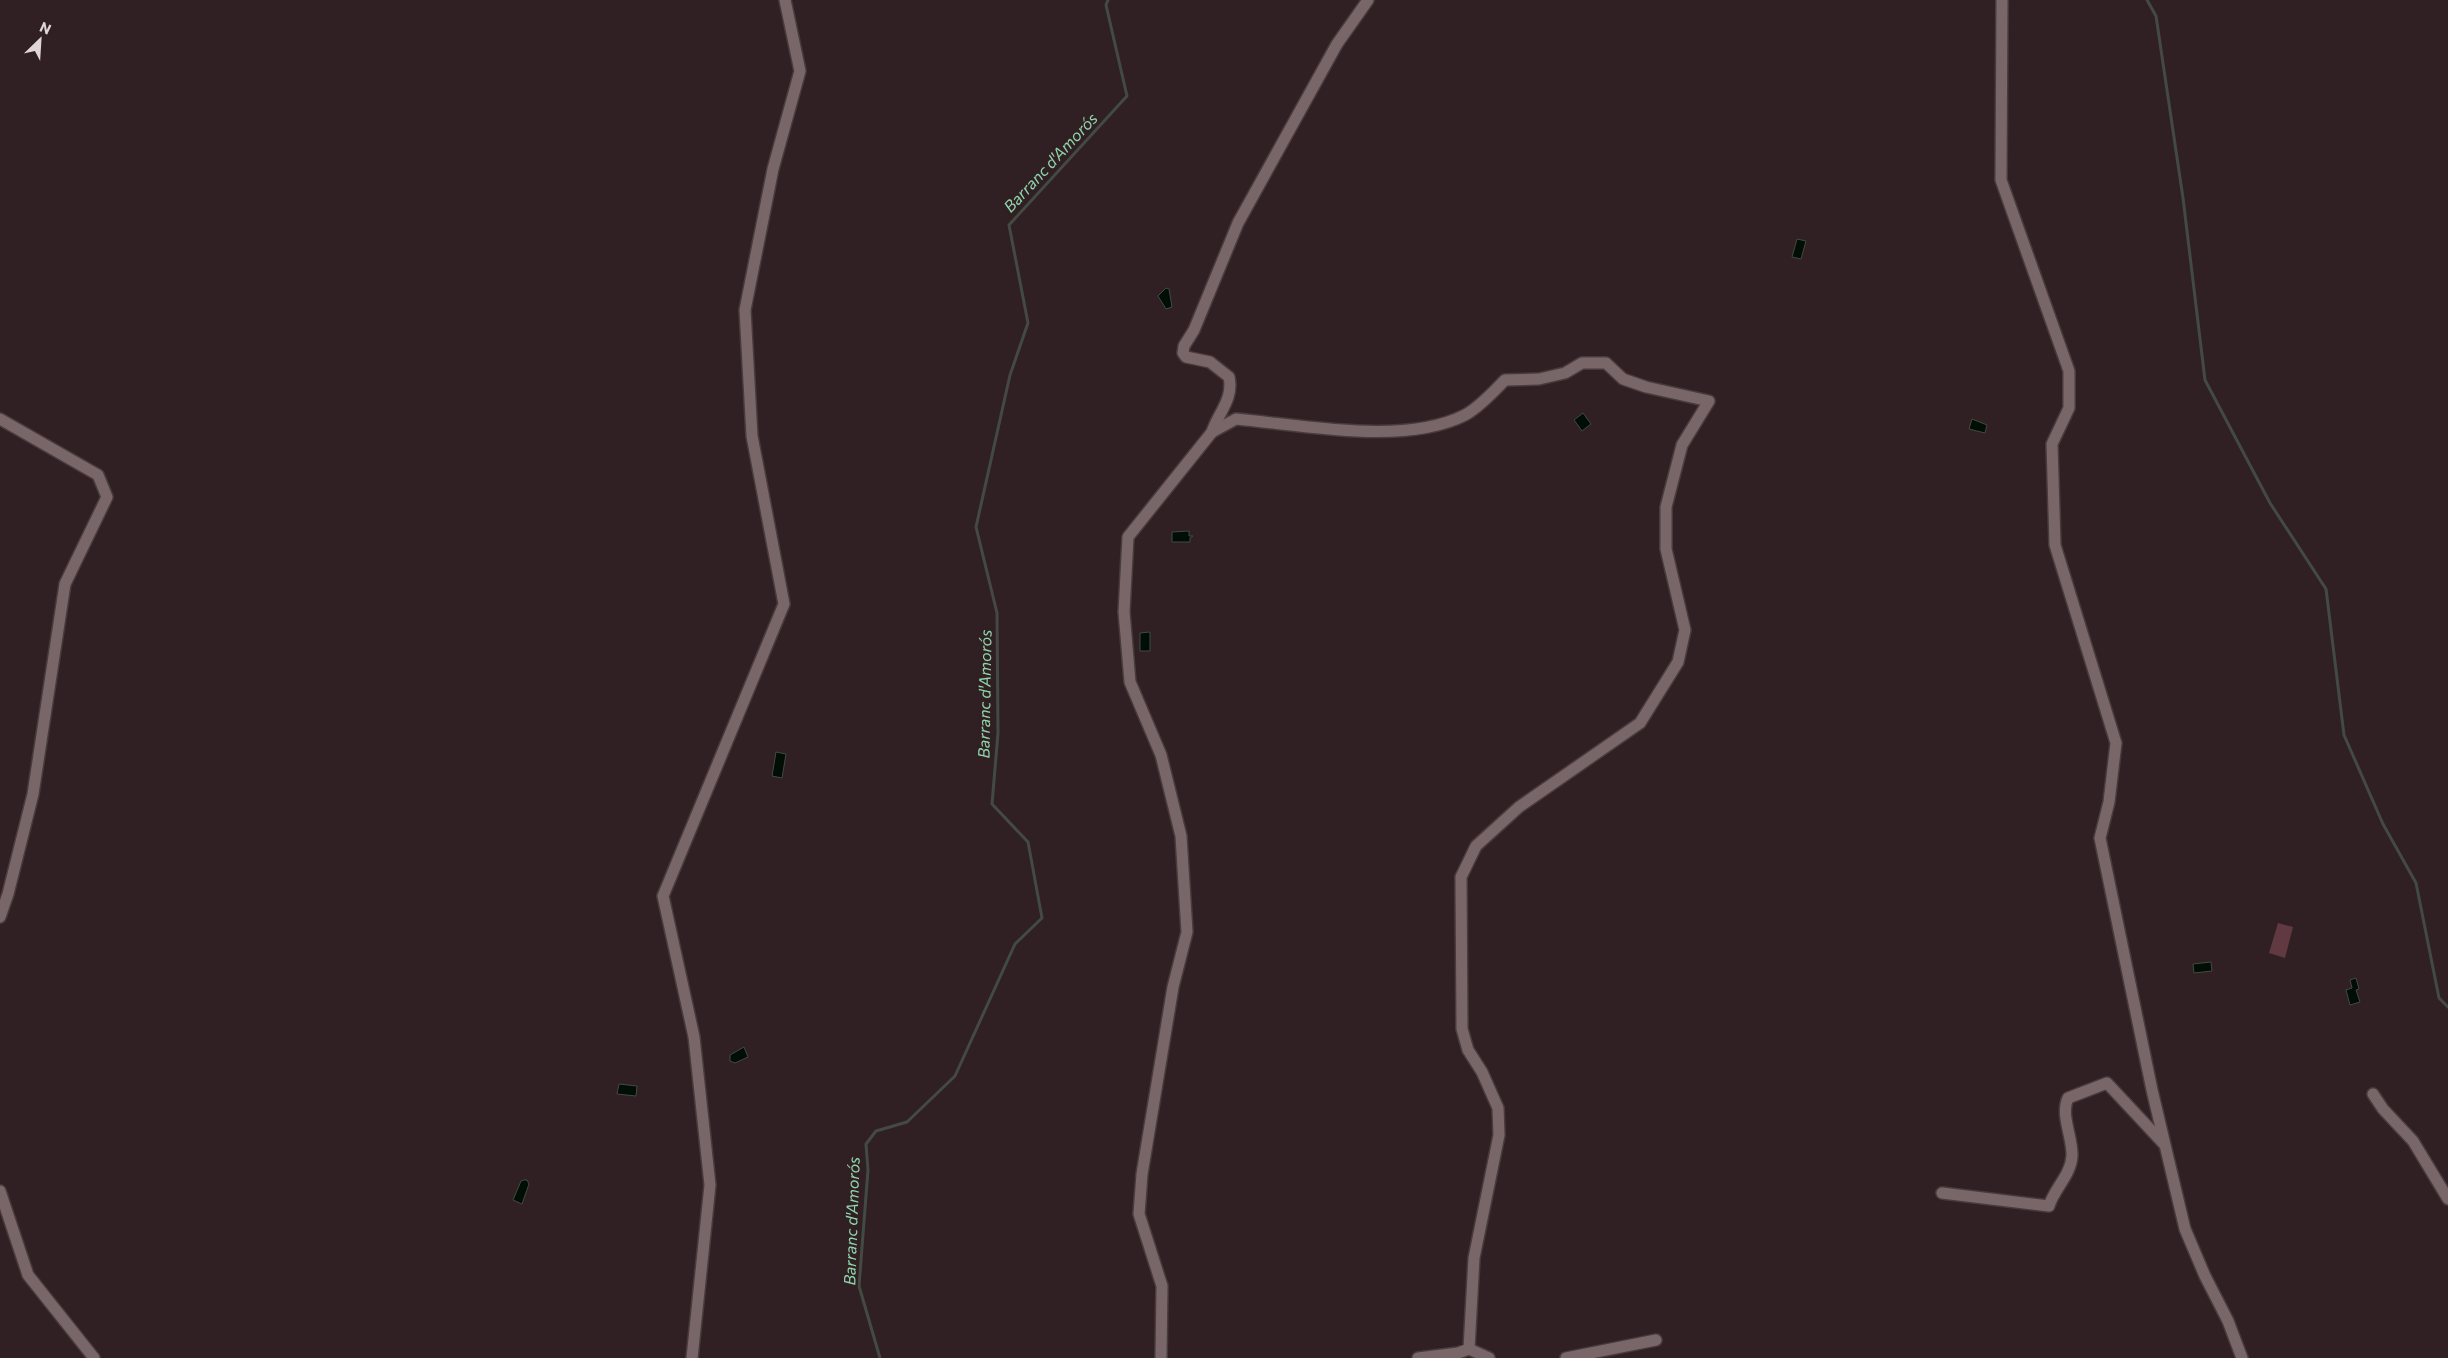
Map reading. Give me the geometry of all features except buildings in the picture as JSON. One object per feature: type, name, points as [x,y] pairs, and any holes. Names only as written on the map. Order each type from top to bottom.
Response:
[{"type":"street","points":[[692,1358],[710,1185],[694,1038],[663,896],[784,604],[752,436],[745,310],[773,169],[800,71],[785,0]]},
{"type":"street","points":[[1161,1358],[1162,1286],[1139,1214],[1142,1174],[1173,987],[1187,932],[1180,836],[1162,755],[1130,682],[1124,612],[1128,537],[1212,432],[1228,401],[1230,392],[1229,377],[1210,362],[1186,357],[1183,353],[1184,346],[1194,330],[1238,223],[1337,44],[1368,0]]},
{"type":"street","points":[[2002,0],[2001,180],[2069,371],[2069,408],[2052,444],[2055,545],[2116,743],[2109,802],[2100,838],[2165,1145],[2185,1230],[2205,1276],[2228,1321],[2242,1358]]},
{"type":"street","points":[[1212,432],[1236,419],[1378,431],[1431,426],[1466,414],[1505,380],[1539,379],[1565,374],[1582,363],[1606,363],[1623,379],[1646,387],[1709,402],[1682,445],[1666,508],[1666,549],[1685,630],[1678,662],[1640,723],[1519,808],[1476,846],[1461,877],[1462,1029],[1468,1050],[1482,1072],[1498,1108],[1498,1126],[1474,1258],[1469,1349]]},
{"type":"street","points":[[0,418],[98,475],[107,496],[65,584],[33,794],[8,894],[0,917]]},
{"type":"street","points":[[1942,1192],[2049,1206],[2066,1174],[2072,1158],[2066,1111],[2068,1098],[2107,1083],[2165,1145]]},
{"type":"street","points":[[2373,1094],[2383,1109],[2414,1141],[2448,1199]]},
{"type":"street","points":[[0,1191],[28,1275],[94,1358]]},
{"type":"street","points":[[1566,1358],[1656,1340]]},
{"type":"street","points":[[1418,1358],[1458,1354],[1469,1349],[1489,1358]]},
{"type":"shaded area","points":[[1797,239],[1806,241],[1801,259],[1792,257]]},
{"type":"shaded area","points":[[1166,288],[1169,289],[1172,307],[1166,309],[1158,296]]},
{"type":"shaded area","points":[[1583,413],[1591,424],[1582,431],[1574,420]]},
{"type":"shaded area","points":[[1972,419],[1987,425],[1985,433],[1969,429]]},
{"type":"shaded area","points":[[1189,531],[1189,536],[1193,536],[1190,538],[1190,542],[1172,542],[1172,532]]},
{"type":"shaded area","points":[[1150,632],[1150,651],[1140,651],[1140,633]]},
{"type":"shaded area","points":[[776,752],[786,754],[782,778],[772,776]]},
{"type":"shaded area","points":[[2278,923],[2293,927],[2285,958],[2269,953]]},
{"type":"shaded area","points":[[2211,962],[2212,971],[2194,973],[2193,964]]},
{"type":"shaded area","points":[[2356,978],[2359,989],[2356,990],[2360,1002],[2350,1005],[2346,990],[2352,988],[2350,980]]},
{"type":"shaded area","points":[[744,1047],[748,1057],[735,1063],[730,1061],[730,1055]]},
{"type":"shaded area","points":[[619,1084],[637,1086],[636,1096],[617,1094]]},
{"type":"shaded area","points":[[527,1180],[529,1184],[522,1204],[513,1200],[521,1181]]},
{"type":"waterway","name":"Barranc d'Amorós","points":[[880,1358],[859,1286],[868,1170],[866,1144],[876,1131],[907,1122],[955,1076],[1015,944],[1042,918],[1028,842],[992,804],[998,733],[997,613],[976,527],[1010,375],[1028,323],[1009,225],[1127,96],[1106,5],[1108,0]]},
{"type":"waterway","points":[[2147,0],[2156,16],[2183,198],[2205,380],[2270,503],[2326,589],[2344,735],[2383,824],[2416,883],[2439,998],[2448,1007]]}]
